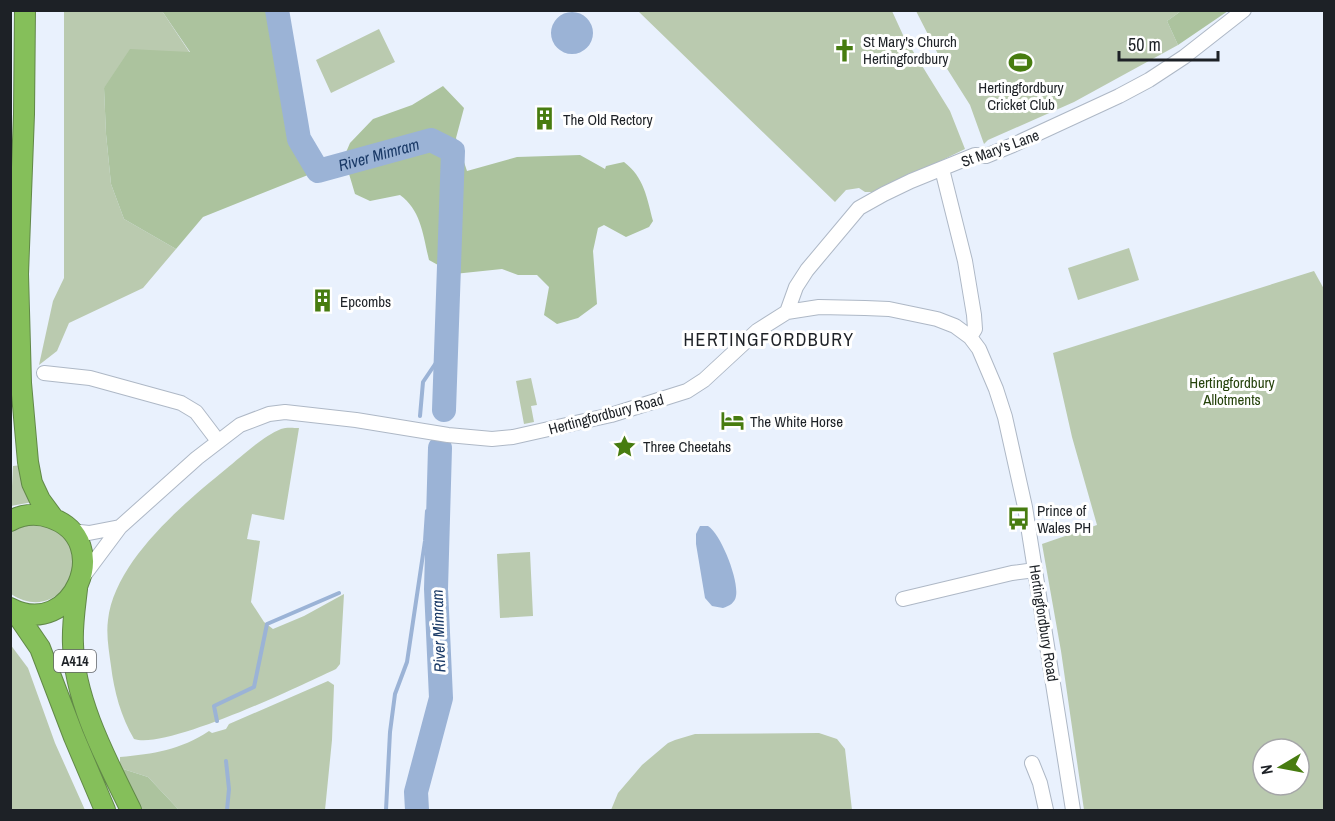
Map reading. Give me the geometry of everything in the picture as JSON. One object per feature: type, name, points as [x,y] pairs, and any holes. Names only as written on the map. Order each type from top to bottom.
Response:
[{"type":"highway","points":[[12,609],[26,614],[50,612],[65,603],[79,584],[83,567],[78,542],[70,531],[54,519],[40,500],[32,483],[28,462],[21,383],[18,274],[25,10]]},
{"type":"highway","points":[[10,521],[28,515],[41,515],[54,519]]},
{"type":"highway","name":"A414","points":[[79,584],[73,645],[76,671],[95,731],[131,810]]},
{"type":"highway","name":"A414","points":[[12,609],[40,648],[105,810]]},
{"type":"street","name":"St Mary's Lane","points":[[787,312],[796,287],[807,270],[859,208],[884,194],[975,155],[986,156],[1013,145],[1119,96],[1184,57],[1244,10]]},
{"type":"street","points":[[942,169],[963,251],[973,305],[975,329],[970,337]]},
{"type":"street","name":"Hertingfordbury Road","points":[[79,584],[120,527],[218,441],[240,425],[269,414],[285,412],[356,420],[430,433],[492,439],[533,433],[620,412],[687,391],[704,380],[757,331],[787,312],[819,307],[889,309],[937,319],[955,326],[970,337],[979,349],[1005,417],[1025,507],[1073,810]]},
{"type":"street","points":[[44,374],[90,378],[181,403],[196,412],[218,441]]},
{"type":"street","points":[[70,531],[89,533],[120,527]]},
{"type":"street","points":[[903,599],[1012,573],[1035,570]]},
{"type":"street","points":[[1032,763],[1040,783],[1046,810]]},
{"type":"green space","points":[[64,11],[162,11],[190,53],[104,88],[111,184],[124,219],[176,249],[143,288],[69,323],[57,351],[39,365],[53,301],[64,278]]},
{"type":"green space","points":[[162,11],[277,11],[299,139],[318,171],[203,217],[176,249],[124,219],[111,184],[106,134],[104,88],[130,49],[190,52]]},
{"type":"green space","points":[[638,11],[892,11],[903,35],[950,111],[965,149],[877,192],[865,192],[859,188],[846,190],[835,202]]},
{"type":"green space","name":"Hertingfordbury Cricket Club","points":[[916,11],[1181,11],[1167,21],[1178,45],[1074,102],[988,140],[984,144],[970,105],[939,56]]},
{"type":"green space","points":[[1181,11],[1228,11],[1178,45],[1167,21]]},
{"type":"green space","points":[[379,29],[395,62],[331,93],[316,60]]},
{"type":"green space","points":[[443,86],[464,108],[456,138],[467,171],[517,157],[580,155],[605,169],[606,166],[624,162],[636,174],[646,196],[653,221],[649,227],[626,237],[604,225],[598,228],[593,251],[597,304],[578,318],[557,324],[544,315],[549,287],[537,275],[518,275],[502,269],[454,274],[429,260],[417,216],[413,208],[400,195],[370,201],[355,194],[344,157],[350,143],[373,119],[412,105]]},
{"type":"green space","points":[[1129,248],[1139,280],[1078,300],[1068,268]]},
{"type":"green space","name":"Hertingfordbury Allotments","points":[[1314,271],[1324,289],[1324,810],[1084,810],[1061,651],[1042,544],[1097,525],[1072,437],[1053,353]]},
{"type":"green space","points":[[531,378],[537,405],[531,406],[534,422],[524,424],[516,381]]},
{"type":"green space","points":[[283,428],[299,428],[284,520],[252,514],[247,539],[260,541],[251,602],[264,622],[273,629],[304,616],[344,594],[340,664],[336,669],[294,689],[203,726],[151,740],[134,739],[125,722],[116,694],[108,637],[108,620],[113,598],[123,577],[153,536],[190,499],[252,447],[274,432]]},
{"type":"green space","points":[[22,465],[38,501],[11,506],[13,466]]},
{"type":"green space","points":[[35,524],[53,528],[67,540],[73,554],[73,569],[68,583],[58,594],[44,601],[29,601],[11,594],[10,532]]},
{"type":"green space","points":[[530,552],[533,616],[500,618],[497,554]]},
{"type":"green space","points":[[10,644],[28,668],[55,743],[85,810],[11,810]]},
{"type":"green space","points":[[328,681],[334,685],[332,740],[325,810],[179,810],[148,777],[120,768],[120,757],[166,750],[188,743],[209,731],[212,733],[226,729],[229,724]]},
{"type":"green space","points":[[819,733],[837,739],[845,749],[852,810],[611,810],[618,793],[642,765],[668,743],[675,740],[695,734]]},
{"type":"green space","points":[[120,768],[148,777],[179,810],[142,810]]},
{"type":"water","points":[[572,12],[587,18],[593,33],[587,48],[572,54],[557,48],[551,33],[557,18]]},
{"type":"water","points":[[700,526],[708,526],[718,538],[735,579],[734,601],[723,608],[712,606],[705,598],[696,544],[696,534]]},
{"type":"waterway","name":"River Mimram","points":[[277,10],[299,139],[318,171],[431,140],[453,151],[444,410]]},
{"type":"waterway","points":[[420,416],[423,382],[446,348]]},
{"type":"waterway","name":"River Mimram","points":[[417,810],[416,792],[441,698],[436,589],[440,448]]},
{"type":"waterway","points":[[386,810],[390,732],[395,694],[407,662],[425,541],[427,511]]},
{"type":"waterway","points":[[217,721],[214,706],[254,687],[267,624],[339,593]]},
{"type":"waterway","points":[[226,761],[229,789],[227,810]]},
{"type":"place","name":"St Mary's Church Hertingfordbury","points":[[845,50]]},
{"type":"place","name":"Hertingfordbury Cricket Club","points":[[1021,63]]},
{"type":"place","name":"The Old Rectory","points":[[545,119]]},
{"type":"place","name":"Epcombs","points":[[322,301]]},
{"type":"place","name":"The White Horse","points":[[732,421]]},
{"type":"place","name":"Three Cheetahs","points":[[625,446]]},
{"type":"place","name":"Prince of Wales PH","points":[[1019,519]]},
{"type":"district","name":"HERTINGFORDBURY","points":[[769,339]]}]
